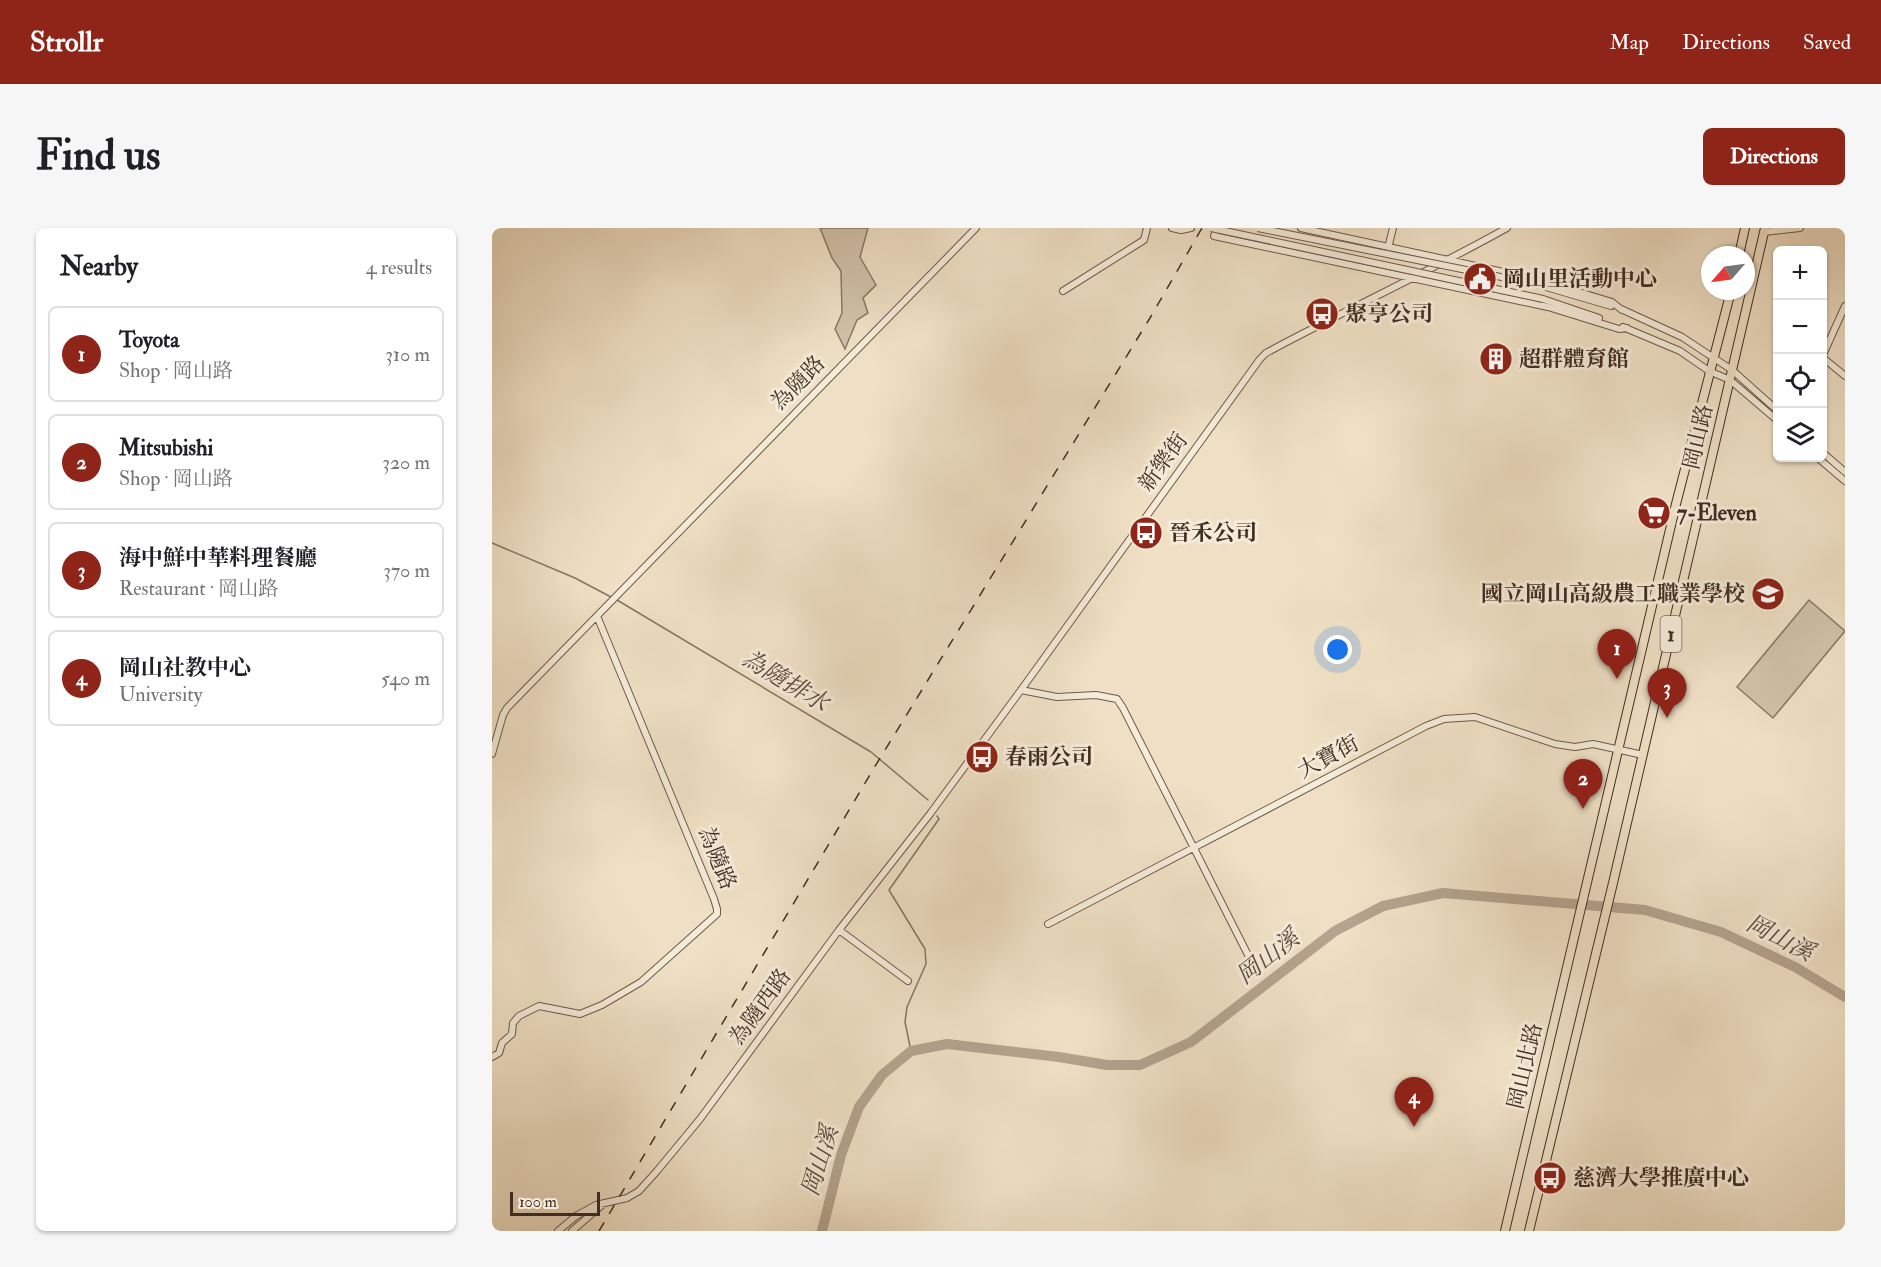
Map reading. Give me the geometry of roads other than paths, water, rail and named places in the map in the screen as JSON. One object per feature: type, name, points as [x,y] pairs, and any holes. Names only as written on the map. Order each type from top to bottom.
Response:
[{"type":"main road","points":[[1741,246],[1745,228]]},
{"type":"main road","name":"1","points":[[1730,380],[1765,230]]},
{"type":"main road","name":"1","points":[[1709,370],[1729,300]]},
{"type":"main road","name":"岡山路","points":[[1580,909],[1709,370]]},
{"type":"main road","name":"岡山路","points":[[1602,925],[1730,380]]},
{"type":"main road","name":"岡山北路","points":[[1505,1231],[1580,909]]},
{"type":"main road","name":"岡山北路","points":[[1529,1231],[1602,925]]},
{"type":"street","name":"為隨路","points":[[492,754],[507,708],[976,228]]},
{"type":"street","points":[[1063,291],[1144,240],[1147,228]]},
{"type":"street","points":[[1172,228],[1181,230],[1191,228]]},
{"type":"street","points":[[1211,228],[1543,299],[1627,328],[1680,351],[1709,370],[1730,380],[1773,417]]},
{"type":"street","points":[[1217,228],[1214,236],[1548,307],[1619,329],[1627,328]]},
{"type":"street","points":[[1258,228],[1536,284],[1622,310],[1682,337],[1732,370],[1775,408]]},
{"type":"street","points":[[1301,228],[1536,279],[1612,302],[1622,310]]},
{"type":"street","points":[[1388,248],[1393,228]]},
{"type":"street","name":"新樂街","points":[[930,814],[1260,359],[1266,353],[1305,332],[1449,260],[1507,228]]},
{"type":"street","points":[[1765,230],[1800,228]]},
{"type":"street","points":[[1507,298],[1512,274]]},
{"type":"street","points":[[1823,354],[1845,306]]},
{"type":"street","points":[[1827,361],[1845,376]]},
{"type":"street","points":[[1827,456],[1845,472]]},
{"type":"street","points":[[1823,462],[1845,481]]},
{"type":"street","name":"為隨路","points":[[492,1057],[499,1053],[502,1043],[512,1034],[513,1023],[519,1016],[539,1006],[580,1014],[602,1005],[641,982],[717,914],[710,890],[597,616]]},
{"type":"street","points":[[1021,690],[1056,698],[1096,695],[1117,699],[1249,957]]},
{"type":"street","name":"大寶街","points":[[1048,924],[1426,726],[1444,719],[1475,717],[1555,744],[1575,747],[1593,744],[1643,755]]},
{"type":"street","name":"為隨西路","points":[[558,1231],[576,1215],[604,1202],[632,1195],[657,1171],[700,1119],[839,930],[930,814]]},
{"type":"street","points":[[839,930],[908,981]]},
{"type":"street","points":[[572,1231],[604,1202]]},
{"type":"waterway","name":"為隨排水","points":[[492,543],[575,578],[611,597]]},
{"type":"waterway","name":"為隨排水","points":[[617,600],[871,752],[928,800]]},
{"type":"waterway","name":"為隨排水","points":[[911,1051],[905,1022],[907,1007],[926,964],[925,949],[889,890],[939,819],[937,816]]},
{"type":"waterway","name":"岡山溪","points":[[822,1231],[841,1155],[859,1107],[882,1075],[911,1051],[947,1044],[1107,1065],[1140,1065],[1191,1042],[1335,931],[1383,906],[1443,893],[1645,910],[1721,932],[1795,967],[1845,997]]},
{"type":"railway","points":[[599,1231],[874,768],[1150,318],[1202,228]]},
{"type":"place","name":"岡山里活動中心","points":[[1480,279]]},
{"type":"place","name":"聚亨公司","points":[[1322,314]]},
{"type":"place","name":"超群體育館","points":[[1496,359]]},
{"type":"place","name":"7-Eleven","points":[[1654,513]]},
{"type":"place","name":"晉禾公司","points":[[1146,533]]},
{"type":"place","name":"國立岡山高級農工職業學校","points":[[1768,594]]},
{"type":"place","name":"Toyota","points":[[1617,679]]},
{"type":"place","name":"海中鮮中華料理餐廳","points":[[1667,718]]},
{"type":"place","name":"春雨公司","points":[[982,757]]},
{"type":"place","name":"Mitsubishi","points":[[1583,809]]},
{"type":"place","name":"岡山社教中心","points":[[1414,1127]]},
{"type":"place","name":"慈濟大學推廣中心","points":[[1550,1178]]}]
